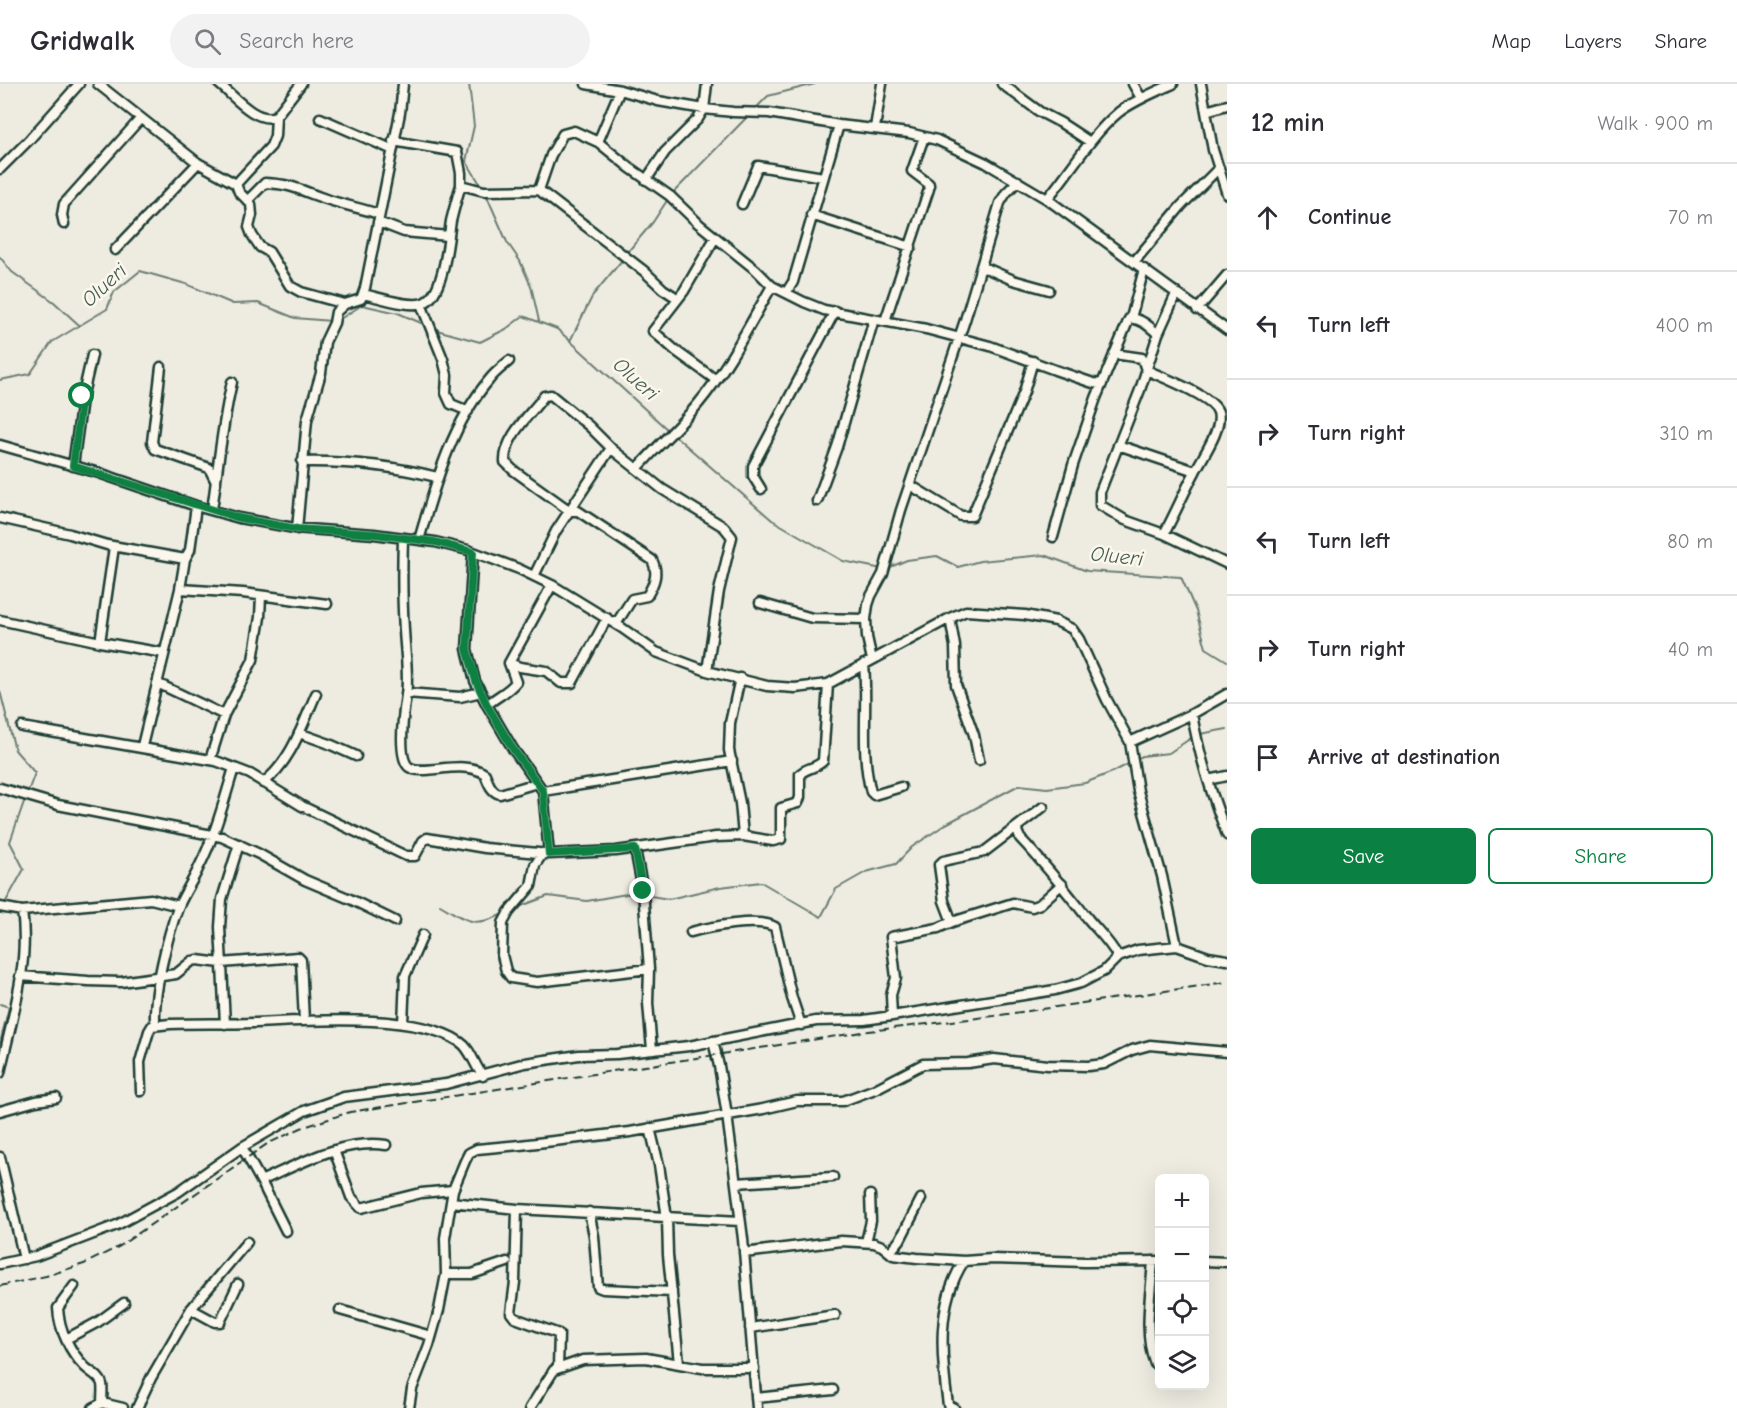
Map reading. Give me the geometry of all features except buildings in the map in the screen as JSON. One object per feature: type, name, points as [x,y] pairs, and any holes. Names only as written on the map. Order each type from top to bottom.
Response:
[{"type":"street","points":[[0,169],[79,84]]},
{"type":"street","points":[[98,84],[198,163],[236,184],[239,192],[252,207],[249,227],[252,235],[260,248],[269,252],[291,285],[301,292],[345,304]]},
{"type":"street","points":[[219,84],[248,108],[268,119],[276,116],[302,84]]},
{"type":"street","points":[[297,529],[308,420],[321,373],[325,342],[336,312],[345,304],[362,299],[400,113],[403,84]]},
{"type":"street","points":[[586,84],[704,109],[770,113],[839,125],[875,128],[937,140],[986,163],[1047,199],[1227,330]]},
{"type":"street","points":[[646,180],[665,152],[698,119],[704,109],[707,84]]},
{"type":"street","points":[[875,128],[882,84]]},
{"type":"street","points":[[1002,84],[1040,112],[1090,142]]},
{"type":"street","points":[[1133,84],[1142,98]]},
{"type":"street","points":[[1047,199],[1090,142],[1119,113],[1142,98],[1173,84]]},
{"type":"street","points":[[1201,84],[1213,150],[1227,194]]},
{"type":"street","points":[[598,142],[620,90]]},
{"type":"street","points":[[1206,111],[1227,105]]},
{"type":"street","points":[[236,184],[271,146],[275,136],[276,116]]},
{"type":"street","points":[[64,224],[62,209],[64,204],[141,118]]},
{"type":"street","points":[[320,118],[392,145],[457,152],[461,185],[442,272],[435,292],[421,304],[363,294]]},
{"type":"street","points":[[786,293],[792,282],[839,125]]},
{"type":"street","points":[[539,190],[551,155],[563,135],[574,131],[598,142],[670,196],[714,238],[756,270],[772,286],[804,302],[824,310],[959,338],[1033,361],[1083,380],[1102,384]]},
{"type":"street","points":[[885,321],[929,189],[929,184],[912,171],[924,137]]},
{"type":"street","points":[[116,250],[198,163]]},
{"type":"street","points":[[742,204],[758,166],[823,177]]},
{"type":"street","points":[[1134,262],[1181,206],[1219,168]]},
{"type":"street","points":[[901,787],[874,795],[868,783],[864,733],[867,715],[868,662],[866,619],[871,596],[883,574],[1000,203],[1018,181]]},
{"type":"street","points":[[248,200],[265,183],[285,184],[304,189],[319,197],[378,218],[404,232],[449,236]]},
{"type":"street","points":[[461,185],[484,191],[539,190],[677,298]]},
{"type":"street","points":[[811,215],[911,248]]},
{"type":"street","points":[[714,238],[694,274],[653,331],[716,380]]},
{"type":"street","points":[[981,268],[1049,290]]},
{"type":"street","points":[[1053,537],[1074,465],[1102,384],[1131,318],[1144,269]]},
{"type":"street","points":[[1197,310],[1227,275]]},
{"type":"street","points":[[638,469],[673,433],[716,380],[738,349],[772,286]]},
{"type":"street","points":[[1176,294],[1158,334],[1100,492],[1100,505],[1125,520],[1164,534],[1227,564]]},
{"type":"street","points":[[421,304],[443,359],[447,375],[446,393],[452,404],[468,411]]},
{"type":"street","points":[[760,489],[753,476],[753,466],[823,339],[835,311]]},
{"type":"street","points":[[1131,318],[1141,321],[1158,334]]},
{"type":"street","points":[[818,501],[874,319]]},
{"type":"street","points":[[1114,354],[1142,358],[1146,370],[1210,402],[1218,411],[1218,420],[1209,449],[1195,471],[1164,534]]},
{"type":"street","points":[[73,466],[82,399],[92,355]]},
{"type":"street","points":[[419,540],[437,477],[461,422],[489,379],[508,361]]},
{"type":"street","points":[[910,485],[961,516],[972,516],[1024,392],[1033,361]]},
{"type":"street","points":[[161,367],[152,442],[155,449],[209,468],[216,482]]},
{"type":"street","points":[[212,510],[226,406],[232,382]]},
{"type":"street","points":[[616,624],[632,599],[647,596],[655,584],[656,567],[652,560],[578,511],[570,511],[505,462],[505,454],[511,438],[544,396],[551,395],[662,489],[724,527],[732,537],[710,638],[707,671]]},
{"type":"street","points":[[0,445],[239,518],[297,529],[419,540],[473,552],[552,585],[607,618],[656,652],[707,671],[767,686],[795,688],[828,684],[966,611],[1025,615],[1056,621],[1072,629],[1088,655],[1107,700],[1130,742],[1138,791],[1162,876],[1177,946]]},
{"type":"street","points":[[1118,445],[1195,471]]},
{"type":"street","points":[[534,576],[556,531],[611,448]]},
{"type":"street","points":[[302,462],[324,461],[402,468],[437,477]]},
{"type":"street","points":[[142,747],[180,589],[185,559],[190,550],[196,506]]},
{"type":"street","points":[[0,518],[114,547],[185,559]]},
{"type":"street","points":[[403,538],[402,590],[406,693],[402,715],[403,752],[406,764],[410,768],[423,770],[441,767],[471,768],[485,774],[492,789],[495,793],[500,794],[537,783]]},
{"type":"street","points":[[100,642],[114,547]]},
{"type":"street","points":[[473,552],[467,649],[476,681],[487,705],[513,749],[543,791],[546,853],[535,865],[531,886],[509,912],[503,923],[502,955],[506,971],[511,978],[537,982],[649,969]]},
{"type":"street","points":[[487,705],[497,696],[508,692],[516,682],[509,663],[552,585]]},
{"type":"street","points":[[180,589],[223,591],[327,604]]},
{"type":"street","points":[[210,760],[224,715],[253,660],[261,596]]},
{"type":"street","points":[[760,603],[812,618],[866,619]]},
{"type":"street","points":[[509,663],[546,671],[561,683],[572,683],[607,618]]},
{"type":"street","points":[[950,618],[955,646],[956,685],[974,735],[979,760]]},
{"type":"street","points":[[0,620],[100,642],[164,653]]},
{"type":"street","points":[[740,678],[730,723],[729,750],[740,803],[743,836]]},
{"type":"street","points":[[157,683],[224,715]]},
{"type":"street","points":[[22,727],[210,760],[234,768],[250,774],[302,806],[406,856],[415,856],[427,838],[485,848],[546,853],[635,849],[716,837],[743,836],[773,841],[781,839],[781,808],[798,803],[800,774],[823,761],[828,684]]},
{"type":"street","points":[[406,693],[460,698],[481,692]]},
{"type":"street","points":[[263,783],[279,768],[299,734],[316,694]]},
{"type":"street","points":[[1130,742],[1192,714],[1227,694]]},
{"type":"street","points":[[1192,714],[1195,735],[1208,780],[1227,835]]},
{"type":"street","points":[[299,734],[327,742],[356,756]]},
{"type":"street","points":[[543,791],[732,761]]},
{"type":"street","points":[[155,1019],[171,927],[178,906],[199,867],[213,834],[234,768]]},
{"type":"street","points":[[1208,780],[1227,777]]},
{"type":"street","points":[[0,788],[58,804],[213,834],[239,844],[305,880],[395,921]]},
{"type":"street","points":[[952,922],[944,902],[939,865],[943,861],[984,852],[1043,807]]},
{"type":"street","points":[[1018,826],[1017,831],[1020,838],[1062,884],[1105,937],[1118,957]]},
{"type":"street","points":[[225,1024],[220,927],[222,899],[239,844]]},
{"type":"street","points":[[635,849],[643,896],[652,1050]]},
{"type":"street","points":[[892,1016],[891,995],[896,978],[891,937],[939,928],[1013,903],[1032,908],[1062,884]]},
{"type":"street","points":[[0,907],[22,911],[151,899],[178,906]]},
{"type":"street","points":[[0,1073],[13,1023],[20,976],[22,911]]},
{"type":"street","points":[[691,932],[752,923],[770,923],[775,927],[801,1025]]},
{"type":"street","points":[[403,1024],[405,976],[423,935]]},
{"type":"street","points":[[0,1264],[36,1256],[117,1225],[178,1192],[242,1147],[304,1111],[344,1097],[409,1090],[483,1076],[525,1063],[579,1055],[652,1050],[816,1021],[864,1020],[1064,987],[1081,983],[1104,971],[1118,957],[1138,950],[1177,946],[1208,957],[1227,960]]},
{"type":"street","points":[[20,976],[121,982],[179,973],[192,961],[197,960],[221,963],[298,957],[301,960],[304,1021]]},
{"type":"street","points":[[141,1091],[140,1062],[149,1031],[152,1026],[170,1024],[327,1020],[403,1024],[435,1031],[462,1043],[468,1049],[483,1076]]},
{"type":"street","points":[[713,1041],[727,1115],[741,1221],[757,1408]]},
{"type":"street","points":[[409,1408],[412,1389],[439,1310],[446,1274],[446,1238],[453,1190],[469,1153],[477,1149],[520,1146],[650,1128],[808,1099],[843,1101],[875,1089],[923,1064],[968,1063],[994,1059],[1048,1065],[1088,1066],[1104,1064],[1131,1050],[1150,1045],[1227,1052]]},
{"type":"street","points":[[0,1112],[36,1101],[56,1098]]},
{"type":"street","points":[[650,1128],[659,1165],[667,1218],[668,1255],[679,1363]]},
{"type":"street","points":[[261,1181],[334,1150],[366,1143],[386,1145]]},
{"type":"street","points":[[242,1147],[286,1232]]},
{"type":"street","points":[[334,1150],[351,1197],[361,1208],[421,1193],[453,1190]]},
{"type":"street","points":[[0,1157],[24,1259]]},
{"type":"street","points":[[736,1183],[833,1177]]},
{"type":"street","points":[[866,1242],[871,1221],[870,1195]]},
{"type":"street","points":[[890,1252],[900,1240],[921,1199]]},
{"type":"street","points":[[451,1202],[517,1209],[741,1221]]},
{"type":"street","points":[[517,1209],[515,1282],[511,1313],[515,1318],[559,1334],[558,1367]]},
{"type":"street","points":[[589,1212],[594,1236],[598,1287],[672,1292]]},
{"type":"street","points":[[744,1253],[841,1241],[866,1242],[882,1246],[901,1257],[964,1260],[1155,1261]]},
{"type":"street","points":[[137,1408],[151,1378],[191,1309],[247,1242]]},
{"type":"street","points":[[954,1408],[948,1405],[941,1345],[950,1290],[964,1260]]},
{"type":"street","points":[[1209,1261],[1227,1262]]},
{"type":"street","points":[[446,1274],[472,1274],[507,1262]]},
{"type":"street","points":[[1155,1271],[1149,1328],[1150,1347],[1155,1364]]},
{"type":"street","points":[[191,1309],[215,1322],[220,1322],[238,1284]]},
{"type":"street","points":[[74,1286],[58,1308],[70,1349],[99,1378],[102,1384],[102,1403]]},
{"type":"street","points":[[66,1339],[98,1322],[124,1302]]},
{"type":"street","points":[[340,1310],[431,1336]]},
{"type":"street","points":[[750,1328],[835,1315]]},
{"type":"street","points":[[530,1408],[554,1370],[583,1360],[646,1358],[702,1368],[754,1368]]},
{"type":"street","points":[[756,1398],[833,1390]]},
{"type":"street","points":[[93,1408],[102,1403],[123,1408]]},
{"type":"waterway","points":[[469,84],[474,126],[466,161],[482,187]]},
{"type":"waterway","points":[[755,109],[768,96],[815,84]]},
{"type":"waterway","points":[[671,195],[749,115]]},
{"type":"waterway","points":[[486,194],[507,242],[520,261],[531,286],[539,321]]},
{"type":"waterway","points":[[626,254],[653,222],[668,199]]},
{"type":"waterway","points":[[0,257],[12,272],[54,302],[79,325]]},
{"type":"waterway","points":[[570,341],[593,295],[623,259]]},
{"type":"waterway","name":"Olueri","points":[[0,380],[30,374],[52,342],[107,309],[114,292],[140,271],[186,284],[233,304],[258,303],[295,318],[331,321]]},
{"type":"waterway","name":"Olueri","points":[[337,321],[362,305],[398,313],[428,326]]},
{"type":"waterway","name":"Olueri","points":[[433,329],[480,342],[506,329],[523,316],[557,329],[669,431]]},
{"type":"waterway","name":"Olueri","points":[[674,435],[772,520],[843,561],[882,569]]},
{"type":"waterway","name":"Olueri","points":[[888,568],[907,560],[937,556],[958,567],[980,561],[1044,555],[1087,571],[1181,577],[1196,611],[1206,648],[1227,661]]},
{"type":"waterway","points":[[0,691],[15,750],[35,773],[27,794]]},
{"type":"waterway","points":[[1200,734],[1227,729]]},
{"type":"waterway","points":[[1135,760],[1142,756],[1169,753],[1194,736]]},
{"type":"waterway","points":[[516,908],[548,896],[587,901],[632,893],[669,899],[720,887],[761,882],[821,917],[836,889],[866,872],[896,864],[912,847],[946,824],[1019,785],[1047,788],[1085,783],[1130,763]]},
{"type":"waterway","points":[[4,905],[24,869],[10,842],[25,799]]},
{"type":"waterway","points":[[440,905],[470,921],[484,921],[503,914]]},
{"type":"waterway","points":[[0,1004],[9,1007],[0,1043]]},
{"type":"railway","points":[[0,1286],[46,1276],[84,1264],[120,1246],[267,1144],[301,1128],[350,1112],[869,1031],[994,1016],[1227,982]]},
{"type":"route","points":[[82,396],[73,466],[239,518],[297,529],[375,534],[435,542],[473,552],[467,649],[476,681],[487,705],[513,749],[543,791],[549,854],[635,849],[643,891]]}]
